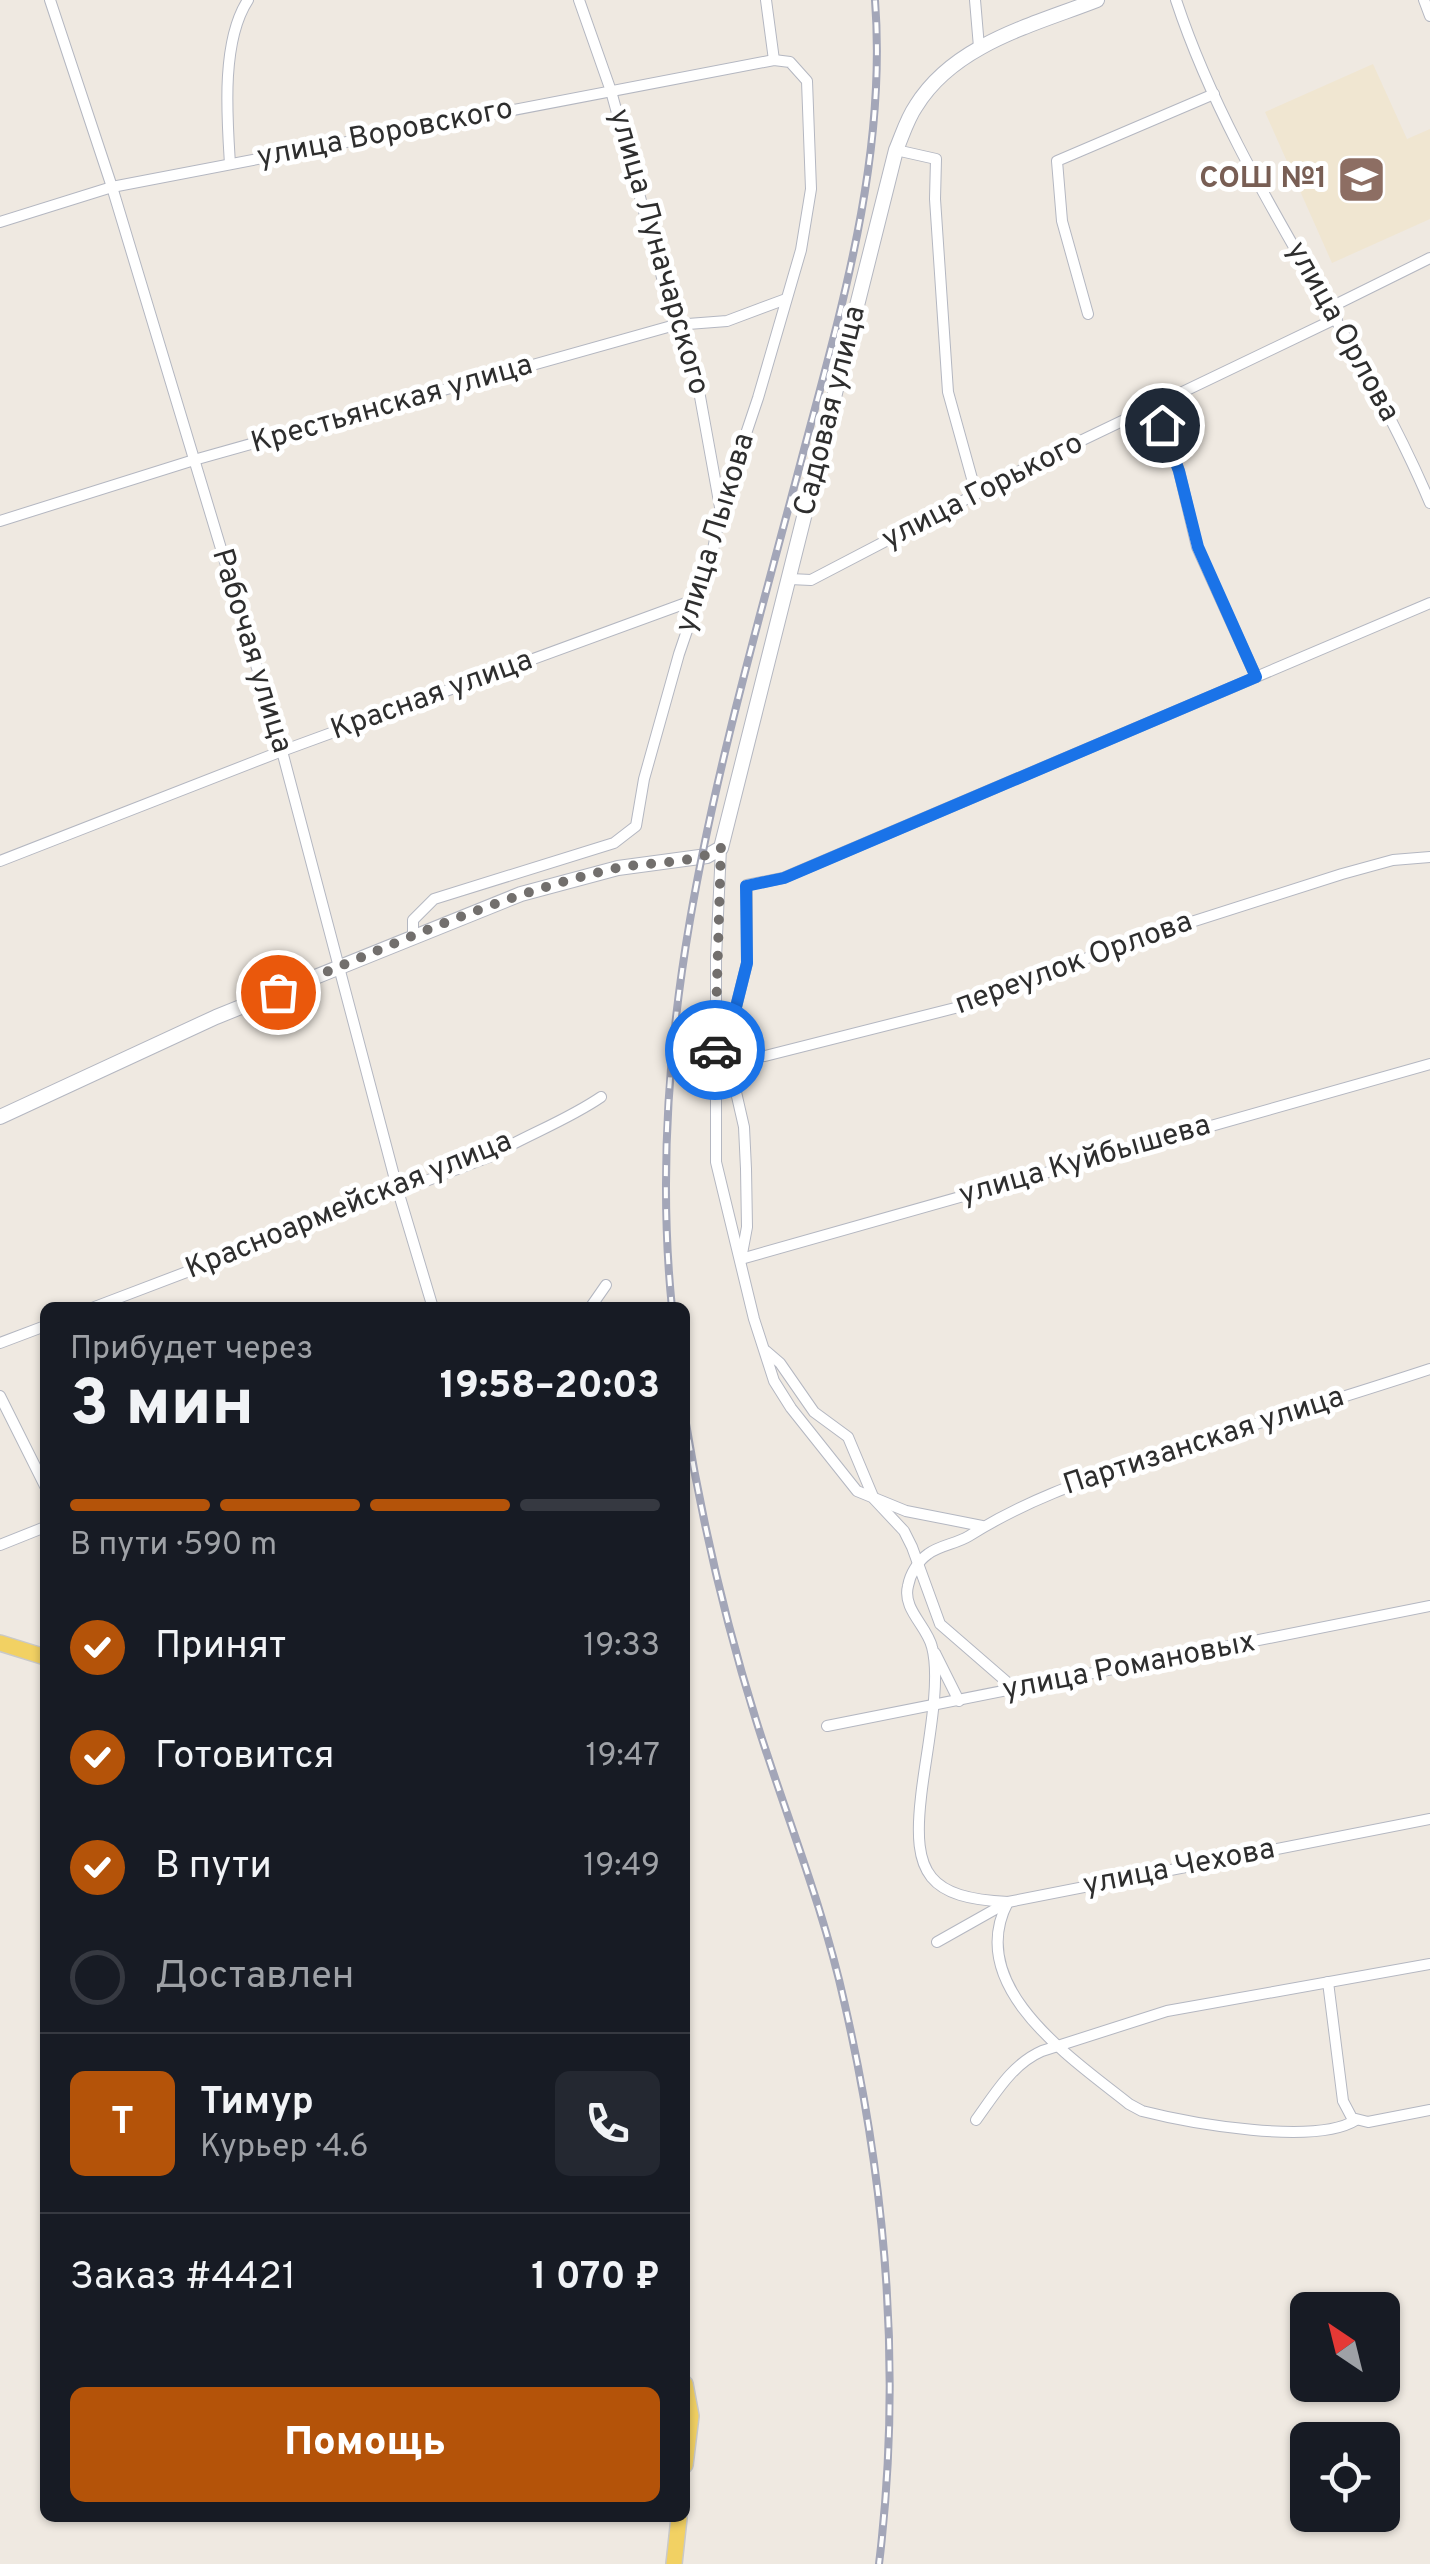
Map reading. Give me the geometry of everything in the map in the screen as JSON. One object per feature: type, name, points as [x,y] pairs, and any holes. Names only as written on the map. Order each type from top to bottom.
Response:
[{"type":"main road","points":[[0,1642],[40,1655]]},
{"type":"main road","points":[[674,2564],[679,2522]]},
{"type":"street","name":"Рабочая улица","points":[[50,0],[112,187],[282,751],[398,1191],[432,1302]]},
{"type":"street","points":[[230,164],[228,85],[237,20],[248,0]]},
{"type":"street","name":"улица Луначарского","points":[[579,0],[611,91],[676,325],[699,391],[720,508]]},
{"type":"street","points":[[766,0],[774,60]]},
{"type":"street","points":[[975,0],[978,47]]},
{"type":"street","name":"Садовая улица","points":[[874,1500],[857,1490],[774,1381],[716,1162],[721,848],[896,150],[915,107],[930,88],[978,47],[1097,0]]},
{"type":"street","name":"улица Орлова","points":[[1176,0],[1238,145],[1337,318],[1411,458],[1430,503]]},
{"type":"street","points":[[1424,0],[1430,16]]},
{"type":"street","name":"улица Воровского","points":[[0,222],[112,187],[774,60]]},
{"type":"street","name":"улица Лыкова","points":[[413,938],[412,920],[434,899],[614,842],[636,826],[644,779],[711,560],[720,508],[801,250],[811,188],[807,82],[790,62],[774,60]]},
{"type":"street","points":[[1088,314],[1062,221],[1057,160],[1214,94]]},
{"type":"street","points":[[896,150],[936,159],[935,199],[948,392],[976,493]]},
{"type":"street","points":[[1331,307],[1430,258]]},
{"type":"street","name":"Крестьянская улица","points":[[0,520],[194,460],[676,325],[727,320],[786,300]]},
{"type":"street","name":"улица Горького","points":[[790,579],[811,580],[976,493],[1337,318]]},
{"type":"street","points":[[1156,406],[1179,471],[1198,547],[1256,677]]},
{"type":"street","name":"Красная улица","points":[[0,861],[282,751],[697,600]]},
{"type":"street","points":[[741,1259],[747,1227],[746,1170],[733,1055],[734,1015],[747,963],[746,886],[784,878],[1430,604]]},
{"type":"street","points":[[0,1117],[216,1018],[521,894],[618,868],[700,857],[721,848]]},
{"type":"street","name":"переулок Орлова","points":[[715,1054],[764,1056],[956,1008],[1135,940],[1393,860],[1430,856]]},
{"type":"street","name":"улица Куйбышева","points":[[741,1259],[1430,1064]]},
{"type":"street","name":"Красноармейская улица","points":[[108,1302],[489,1157],[522,1137],[573,1116],[600,1096]]},
{"type":"street","points":[[594,1302],[606,1286]]},
{"type":"street","points":[[0,1343],[40,1328]]},
{"type":"street","points":[[762,1346],[780,1363],[814,1412],[848,1438],[874,1500],[904,1531],[940,1624],[1016,1690]]},
{"type":"street","name":"Партизанская улица","points":[[918,1564],[930,1552],[1054,1491],[1430,1368]]},
{"type":"street","points":[[0,1396],[40,1476]]},
{"type":"street","points":[[874,1500],[906,1511],[982,1526]]},
{"type":"street","points":[[0,1545],[40,1528]]},
{"type":"street","points":[[918,1564],[906,1590],[910,1606],[959,1702]]},
{"type":"street","name":"улица Романовых","points":[[827,1726],[1430,1606]]},
{"type":"street","points":[[932,1648],[934,1706],[918,1817],[924,1868],[937,1885],[952,1893],[1008,1902],[997,1929],[1002,1962],[1018,2003],[1056,2046],[1129,2104],[1161,2116],[1316,2133],[1337,2130],[1356,2120],[1368,2122],[1430,2110]]},
{"type":"street","name":"улица Чехова","points":[[937,1942],[1008,1902],[1430,1820]]},
{"type":"street","points":[[976,2120],[1014,2070],[1042,2050],[1167,2011],[1430,1964]]},
{"type":"street","points":[[1328,1982],[1343,2101],[1356,2120]]},
{"type":"shaded area","name":"СОШ №1","points":[[1373,64],[1407,139],[1430,129],[1430,219],[1332,263],[1265,112]]},
{"type":"railway","points":[[672,1302],[666,1198],[669,1090],[680,984],[720,774],[858,233],[874,117],[875,0]]},
{"type":"railway","points":[[690,1444],[734,1646],[835,1965],[871,2141],[886,2281],[889,2352],[886,2493],[879,2564]]},
{"type":"way so far","points":[[278,992],[521,894],[618,868],[707,856],[721,848],[715,1050]]},
{"type":"place","name":"СОШ №1","points":[[1362,179]]},
{"type":"route","points":[[715,1050],[715,1054],[733,1055],[734,1015],[747,963],[746,886],[784,878],[1256,677],[1198,547],[1179,471],[1162,425]]}]
